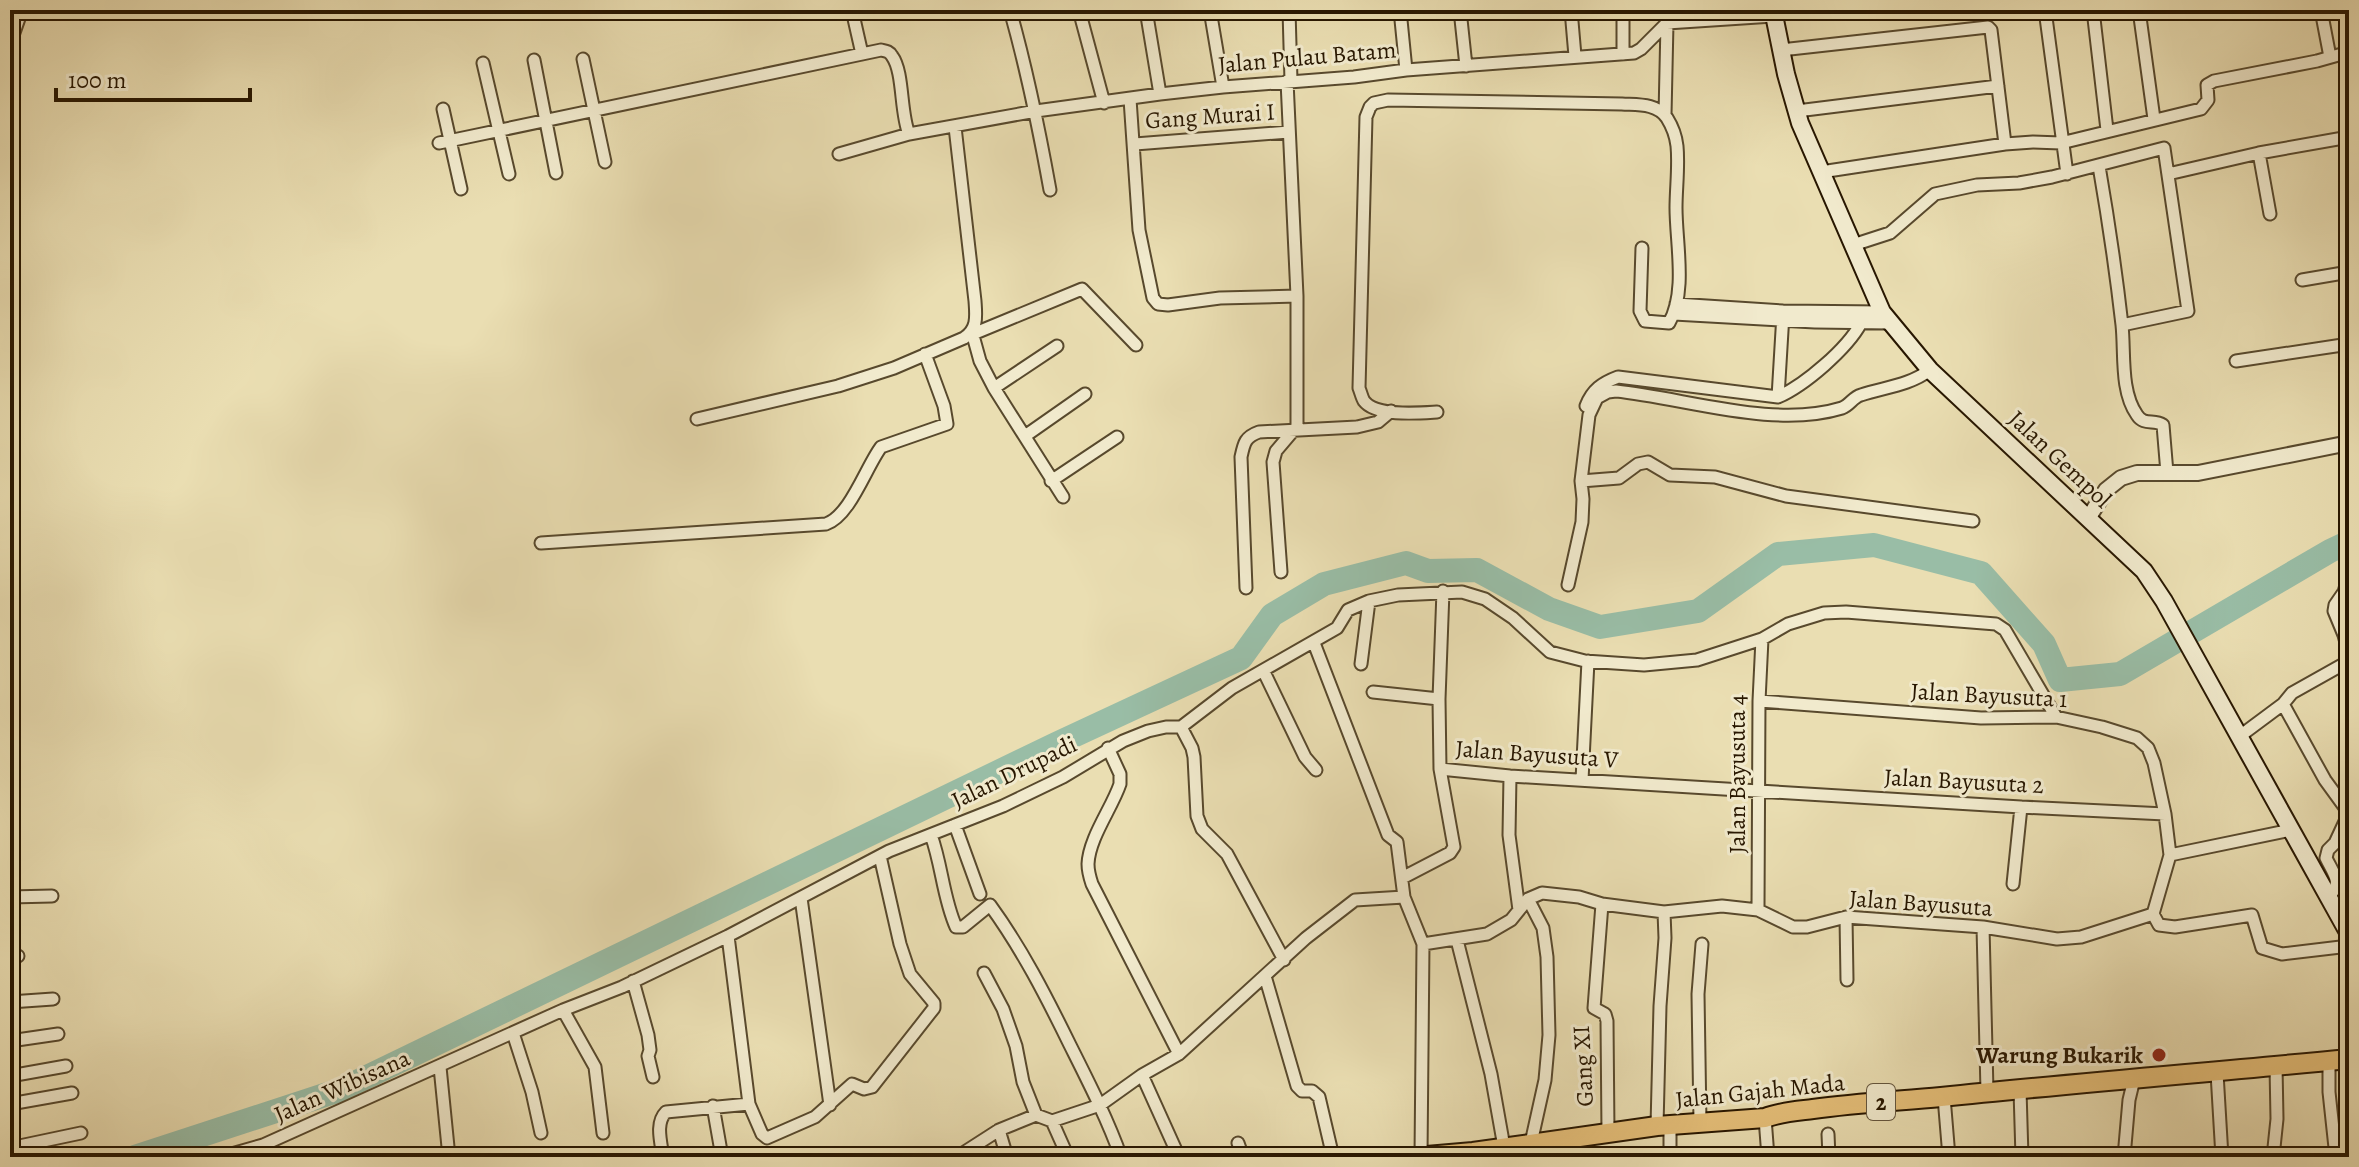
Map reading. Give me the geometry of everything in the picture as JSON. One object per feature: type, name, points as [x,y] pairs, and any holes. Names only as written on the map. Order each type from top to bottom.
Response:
[{"type":"highway","name":"Jalan Gajah Mada","points":[[1418,1156],[1473,1155],[1531,1143],[1561,1148],[1608,1133],[1765,1118],[1825,1107],[2349,1059]]},
{"type":"main road","name":"Jalan Gempol","points":[[1773,13],[1806,139],[1886,318],[1930,370],[2144,571],[2164,601],[2349,934]]},
{"type":"street","points":[[10,44],[22,10]]},
{"type":"street","points":[[852,10],[862,54]]},
{"type":"street","points":[[1010,10],[1025,61],[1050,190]]},
{"type":"street","points":[[1079,10],[1104,103]]},
{"type":"street","points":[[1146,10],[1160,94]]},
{"type":"street","points":[[1210,10],[1223,87]]},
{"type":"street","points":[[1281,572],[1273,462],[1276,451],[1295,430],[1297,296],[1289,132],[1289,10]]},
{"type":"street","points":[[1400,10],[1406,70]]},
{"type":"street","points":[[1460,10],[1466,66]]},
{"type":"street","points":[[1571,10],[1575,56]]},
{"type":"street","points":[[1623,10],[1623,54]]},
{"type":"street","points":[[2045,10],[2067,174]]},
{"type":"street","points":[[2093,10],[2107,130]]},
{"type":"street","points":[[2139,10],[2154,119]]},
{"type":"street","points":[[2321,10],[2330,57]]},
{"type":"street","points":[[1642,248],[1640,311],[1645,321],[1669,323],[1675,309],[1679,264],[1677,146],[1665,115],[1667,23],[1773,13]]},
{"type":"street","name":"Jalan Pulau Batam","points":[[839,154],[909,134],[1036,111],[1160,94],[1406,70],[1623,54],[1638,51],[1667,23]]},
{"type":"street","points":[[1781,50],[1985,26],[1991,30],[2005,144]]},
{"type":"street","points":[[444,142],[881,50],[894,57],[909,134]]},
{"type":"street","points":[[1821,172],[2005,144],[2061,143],[2201,109],[2208,100],[2207,85],[2214,81],[2349,52]]},
{"type":"street","points":[[583,59],[605,162]]},
{"type":"street","points":[[534,60],[556,173]]},
{"type":"street","points":[[483,63],[509,174]]},
{"type":"street","points":[[1797,111],[1998,86]]},
{"type":"street","name":"Gang Murai I","points":[[1130,99],[1139,230],[1153,298],[1158,304],[1220,298],[1297,296]]},
{"type":"street","points":[[1437,412],[1375,409],[1364,402],[1359,388],[1366,117],[1370,107],[1388,100],[1622,104],[1648,105],[1665,115]]},
{"type":"street","points":[[443,109],[444,142],[461,189]]},
{"type":"street","points":[[955,127],[975,301],[976,319],[972,333],[980,361],[1063,497]]},
{"type":"street","name":"Gang Murai I","points":[[1135,144],[1289,132]]},
{"type":"street","points":[[2168,174],[2349,137]]},
{"type":"street","points":[[1853,245],[1890,233],[1935,194],[1977,185],[2019,183],[2067,174],[2164,148],[2188,311],[2122,325]]},
{"type":"street","points":[[2259,153],[2270,214]]},
{"type":"street","points":[[2099,166],[2122,325],[2127,393],[2138,418],[2143,422],[2161,422],[2163,425],[2167,473]]},
{"type":"street","points":[[2302,280],[2349,272]]},
{"type":"street","points":[[697,419],[818,392],[880,373],[1082,289],[1136,345]]},
{"type":"street","points":[[1675,309],[1886,318]]},
{"type":"street","points":[[1782,315],[1861,323],[1886,318]]},
{"type":"street","points":[[1778,397],[1782,315]]},
{"type":"street","points":[[1574,439],[1581,433],[1585,407],[1593,392],[1607,381],[1618,377],[1778,397],[1789,392],[1839,352],[1861,323]]},
{"type":"street","points":[[2236,361],[2349,344]]},
{"type":"street","points":[[994,388],[1057,346]]},
{"type":"street","points":[[541,543],[834,521],[881,447],[947,424],[944,406],[925,354]]},
{"type":"street","points":[[1568,585],[1582,522],[1584,445],[1591,408],[1597,398],[1608,392],[1622,392],[1763,413],[1807,413],[1845,407],[1857,395],[1902,385],[1930,370]]},
{"type":"street","points":[[1025,436],[1085,394]]},
{"type":"street","points":[[1246,588],[1241,457],[1249,435],[1371,424],[1385,419],[1391,411]]},
{"type":"street","points":[[1051,481],[1117,437]]},
{"type":"street","points":[[2089,517],[2106,490],[2121,478],[2137,473],[2198,473],[2349,443]]},
{"type":"street","points":[[1581,481],[1619,478],[1638,464],[1648,462],[1670,475],[1706,476],[1786,496],[1973,521]]},
{"type":"street","points":[[2349,575],[2334,611],[2346,634],[2349,654]]},
{"type":"street","name":"Jalan Bayusuta V","points":[[1443,591],[1440,769],[1760,791]]},
{"type":"street","name":"Jalan Drupadi","points":[[440,1067],[563,1010],[622,987],[728,936],[880,856],[1003,806],[1063,777],[1108,748],[1148,731],[1181,727],[1232,688],[1337,628],[1348,610],[1369,601],[1398,595],[1462,592],[1485,599],[1513,618],[1550,652],[1588,661],[1644,665],[1697,660],[1762,639],[1788,624],[1824,613],[1846,612],[1996,624],[2005,630],[2056,717]]},
{"type":"street","points":[[1361,664],[1369,601]]},
{"type":"street","name":"Jalan Bayusuta 4","points":[[1758,910],[1762,639]]},
{"type":"street","points":[[1314,643],[1388,835],[1397,842],[1404,897],[1423,944],[1418,1156]]},
{"type":"street","points":[[1582,780],[1588,661]]},
{"type":"street","points":[[2240,736],[2283,704],[2292,693],[2349,661]]},
{"type":"street","points":[[1264,672],[1305,757],[1316,770]]},
{"type":"street","points":[[1373,692],[1439,699]]},
{"type":"street","name":"Jalan Bayusuta 1","points":[[1759,701],[1981,718],[2056,717],[2137,738],[2148,748],[2165,814],[2170,855]]},
{"type":"street","points":[[2283,704],[2325,780],[2349,813],[2335,843],[2326,854],[2338,883],[2337,889],[2329,897]]},
{"type":"street","points":[[1181,727],[1194,757],[1197,816],[1202,829],[1227,854],[1284,960]]},
{"type":"street","points":[[1108,748],[1120,774],[1120,784],[1092,846],[1089,874],[1179,1054]]},
{"type":"street","points":[[1402,878],[1450,853],[1454,847],[1440,769]]},
{"type":"street","points":[[1510,776],[1509,835],[1519,910]]},
{"type":"street","name":"Jalan Bayusuta 2","points":[[1760,791],[2165,814]]},
{"type":"street","points":[[2013,884],[2021,807]]},
{"type":"street","points":[[955,825],[980,894]]},
{"type":"street","points":[[2291,830],[2170,855],[2153,914],[2159,925],[2175,927],[2252,915],[2262,948],[2274,953],[2349,946]]},
{"type":"street","points":[[931,835],[956,927],[963,927],[990,905],[1037,980],[1100,1105],[1121,1157]]},
{"type":"street","points":[[728,936],[749,1104],[762,1134],[767,1138],[815,1117],[852,1084],[864,1089],[872,1087],[934,1008],[934,1003],[910,974],[880,856]]},
{"type":"street","name":"Jalan Bayusuta","points":[[1528,899],[1542,893],[1562,894],[1602,904],[1664,912],[1722,906],[1758,910],[1793,927],[1807,927],[1846,917],[1983,927],[2067,939],[2153,914]]},
{"type":"street","points":[[10,897],[52,896]]},
{"type":"street","points":[[957,1157],[999,1130],[1036,1115],[1052,1121],[1100,1105],[1142,1075],[1179,1054],[1306,938],[1355,900],[1404,897]]},
{"type":"street","points":[[801,898],[830,1105]]},
{"type":"street","points":[[1423,944],[1487,934],[1511,920],[1528,899],[1543,928],[1549,1035],[1545,1080],[1531,1143]]},
{"type":"street","name":"Gang XI","points":[[1602,904],[1594,1008],[1605,1014],[1607,1021],[1608,1133]]},
{"type":"street","points":[[1664,912],[1660,1006],[1663,1126],[1670,1157]]},
{"type":"street","points":[[1846,917],[1847,980]]},
{"type":"street","points":[[1983,927],[1987,1091]]},
{"type":"street","points":[[1457,940],[1491,1074],[1504,1147]]},
{"type":"street","points":[[1700,1122],[1698,994],[1702,944]]},
{"type":"street","points":[[984,973],[1003,1009],[1016,1046],[1023,1082],[1036,1115]]},
{"type":"street","points":[[1265,976],[1297,1086],[1302,1091],[1317,1093],[1333,1157]]},
{"type":"street","points":[[633,981],[648,1035],[648,1056],[653,1077]]},
{"type":"street","points":[[10,1002],[53,999]]},
{"type":"street","points":[[563,1010],[595,1067],[603,1133]]},
{"type":"street","points":[[513,1033],[541,1133]]},
{"type":"street","points":[[10,1041],[58,1034]]},
{"type":"street","points":[[2329,1061],[2336,1157]]},
{"type":"street","points":[[10,1076],[66,1066]]},
{"type":"street","points":[[2273,1157],[2277,1119],[2276,1066]]},
{"type":"street","name":"Jalan Wibisana","points":[[221,1157],[263,1145],[440,1067],[449,1157]]},
{"type":"street","points":[[2217,1073],[2222,1157]]},
{"type":"street","points":[[1142,1075],[1179,1157]]},
{"type":"street","points":[[2124,1157],[2134,1079]]},
{"type":"street","points":[[2020,1090],[2022,1157]]},
{"type":"street","points":[[10,1104],[72,1093]]},
{"type":"street","points":[[1944,1097],[1949,1157]]},
{"type":"street","points":[[663,1157],[659,1122],[662,1115],[673,1110],[749,1104]]},
{"type":"street","points":[[713,1106],[722,1157]]},
{"type":"street","points":[[1765,1118],[1768,1157]]},
{"type":"street","points":[[1052,1121],[1068,1157]]},
{"type":"street","points":[[999,1130],[1007,1157]]},
{"type":"street","points":[[10,1148],[81,1133]]},
{"type":"street","points":[[1828,1134],[1829,1157]]},
{"type":"street","points":[[1238,1143],[1243,1157]]},
{"type":"street","points":[[259,1157],[263,1145]]},
{"type":"street","points":[[569,1157],[585,1156]]},
{"type":"waterway","points":[[135,1157],[340,1090],[1056,744],[1241,658],[1272,615],[1324,584],[1406,563],[1428,571],[1477,570],[1549,609],[1600,627],[1698,611],[1778,554],[1874,545],[1981,573],[2044,644],[2060,680],[2120,674],[2349,542]]},
{"type":"place","name":"Warung Bukarik","points":[[2159,1055]]}]
